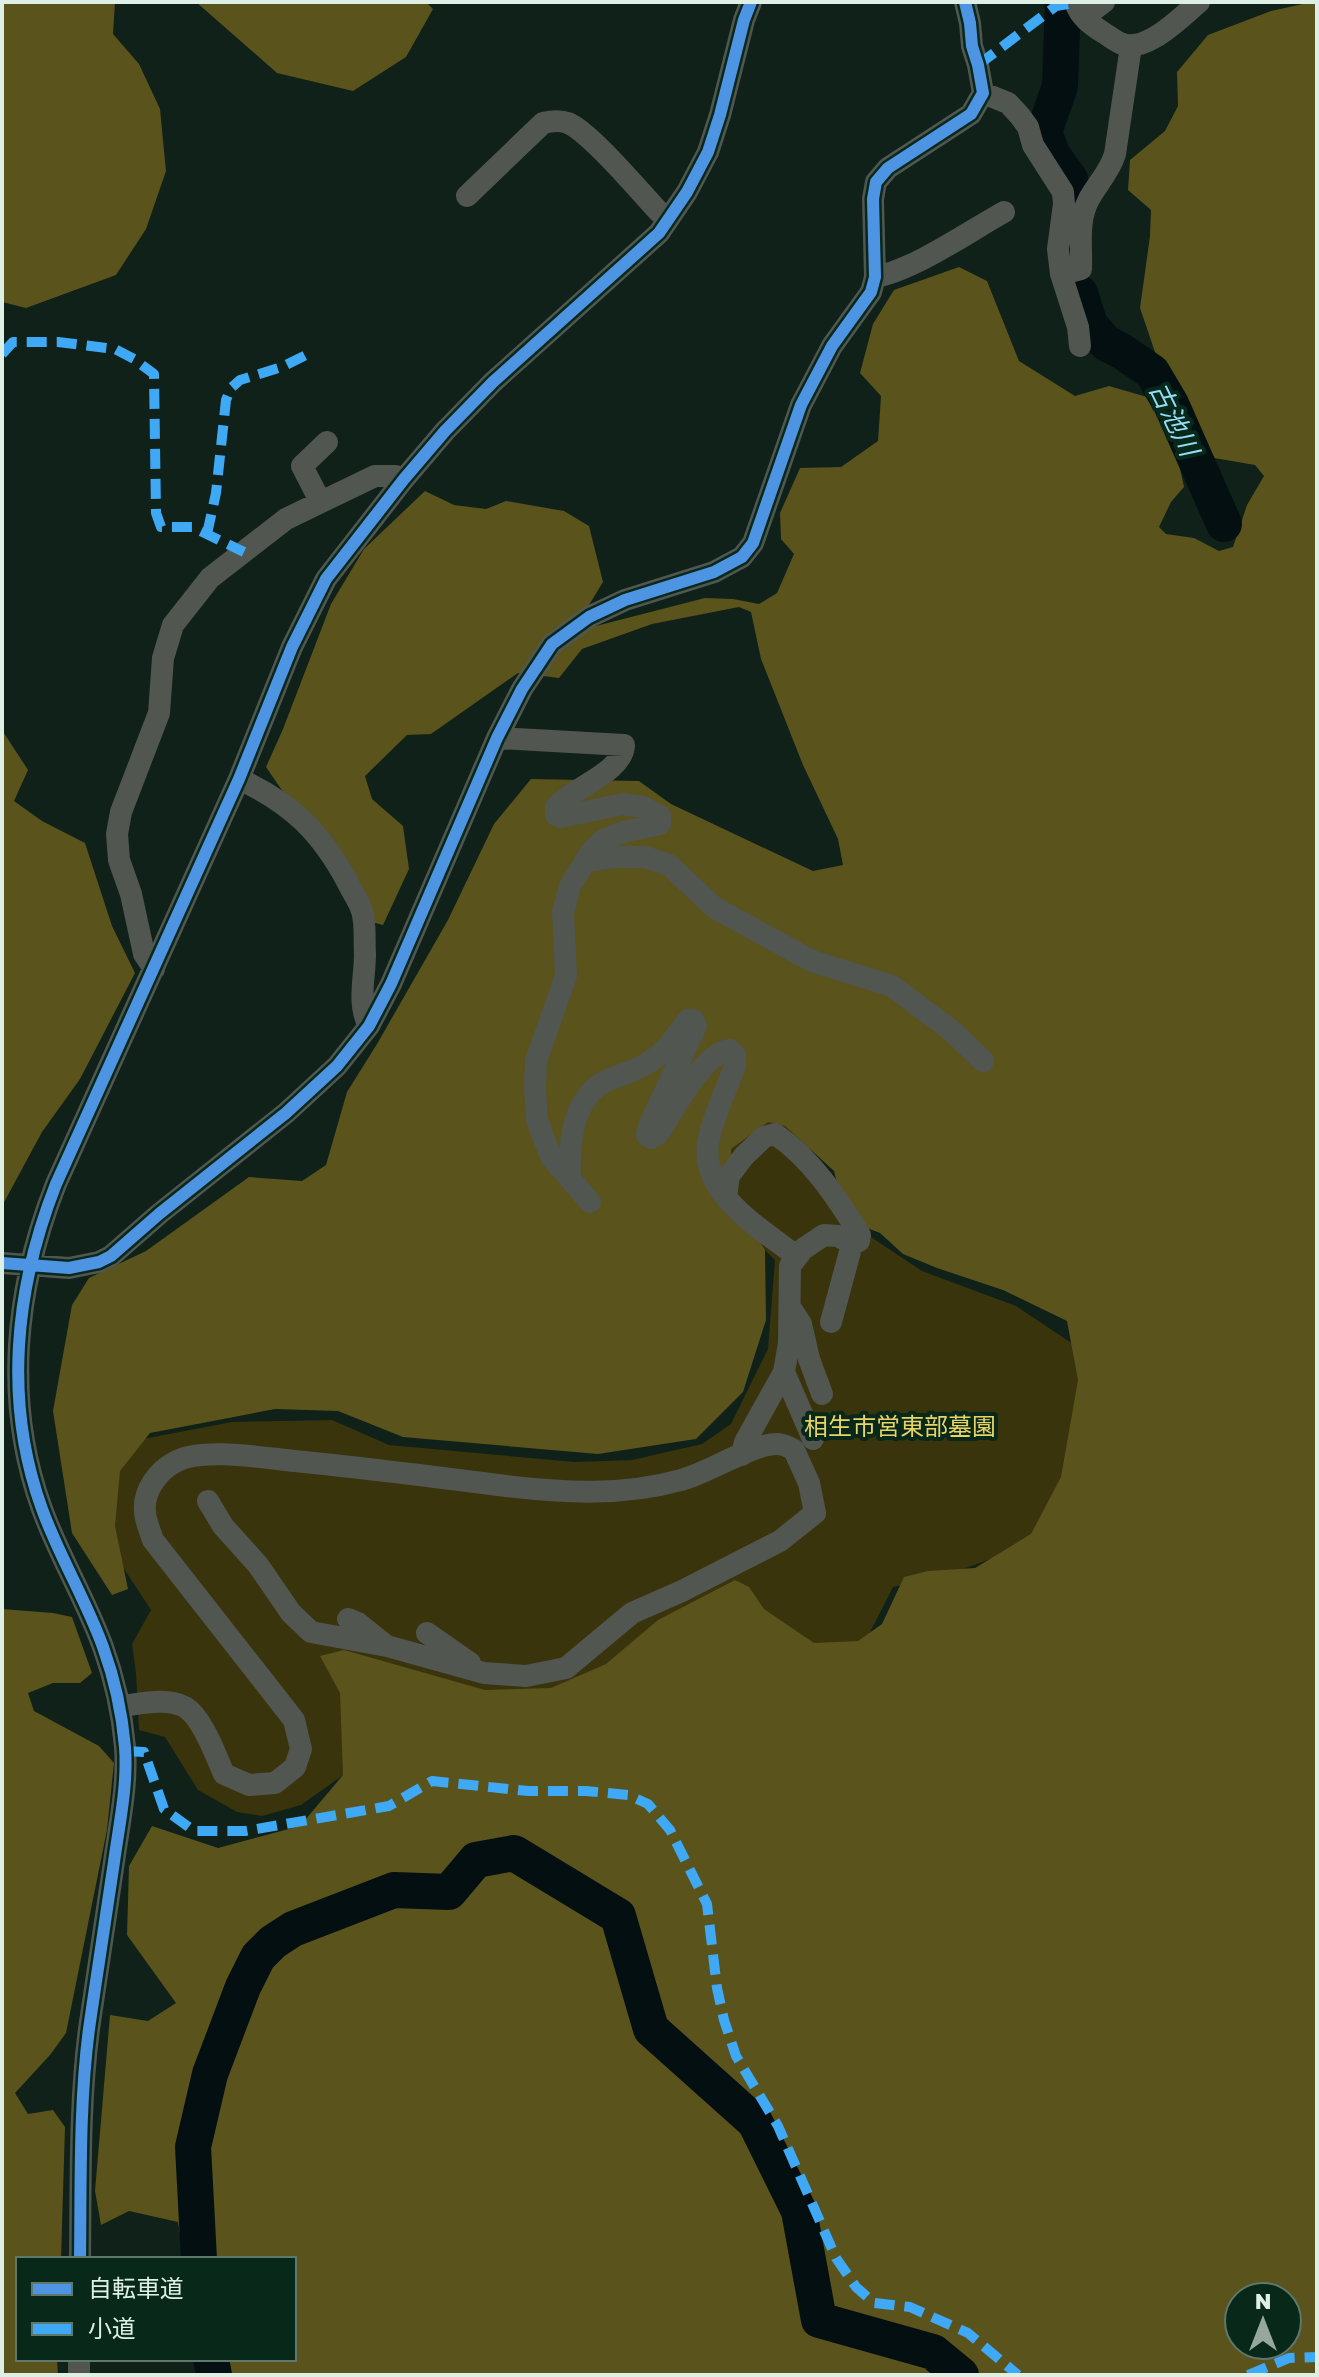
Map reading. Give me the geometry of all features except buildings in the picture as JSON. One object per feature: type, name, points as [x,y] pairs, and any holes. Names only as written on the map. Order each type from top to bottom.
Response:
[{"type":"street","points":[[80,2257],[82,2133],[88,2033],[124,1786],[125,1751],[121,1706],[102,1645],[42,1509],[27,1460],[18,1391],[20,1312],[47,1206],[239,779],[292,647],[326,579],[445,431],[493,382],[659,233],[687,192],[708,152],[751,2]]},
{"type":"street","points":[[1079,10],[1104,2]]},
{"type":"street","points":[[1079,10],[1121,44],[1131,46],[1148,42],[1199,2]]},
{"type":"street","points":[[2,1263],[69,1268],[99,1262],[111,1256],[286,1113],[337,1066],[369,1026],[391,984],[497,738],[522,689],[552,644],[589,617],[625,600],[714,572],[742,557],[753,543],[801,405],[832,346],[871,292],[875,277],[873,199],[876,182],[888,168],[971,114],[983,93],[972,46],[971,4]]},
{"type":"street","points":[[1061,274],[1081,269],[1079,239],[1087,203],[1111,166],[1115,154],[1131,46]]},
{"type":"street","points":[[983,93],[1008,103],[1020,116],[1028,127],[1033,145],[1060,184],[1064,204],[1058,249],[1061,274],[1074,312],[1080,346]]},
{"type":"street","points":[[467,196],[543,123],[554,121],[569,124],[586,136],[660,213],[669,218]]},
{"type":"street","points":[[875,277],[924,258],[1004,212]]},
{"type":"street","points":[[320,501],[302,466],[327,442]]},
{"type":"street","points":[[154,969],[144,954],[131,894],[119,860],[117,834],[121,812],[159,713],[163,658],[173,625],[210,578],[286,519],[375,476],[404,479]]},
{"type":"street","points":[[497,738],[624,745],[615,766],[567,796],[556,807],[556,815],[561,817],[623,804],[643,807],[660,816],[660,824],[603,840],[570,886],[563,912],[566,976],[536,1061],[537,1120],[551,1157],[590,1202]]},
{"type":"street","points":[[239,779],[262,790],[298,815],[332,854],[363,913],[363,1005],[369,1026]]},
{"type":"street","points":[[585,861],[645,857],[669,865],[715,908],[784,946],[812,961],[892,986],[952,1031],[983,1061]]},
{"type":"street","points":[[570,1178],[569,1156],[574,1127],[580,1106],[590,1091],[608,1080],[630,1074],[658,1057],[688,1020],[693,1020],[696,1026],[647,1135],[651,1138],[658,1134],[708,1062],[720,1052],[730,1050],[735,1055],[735,1066],[708,1141],[711,1173],[735,1207],[797,1257]]},
{"type":"street","points":[[726,1197],[729,1176],[744,1156],[764,1137],[775,1134],[791,1144],[833,1193],[860,1235],[859,1241],[851,1245],[831,1322]]},
{"type":"street","points":[[742,1455],[745,1442],[784,1372],[789,1343],[790,1266],[803,1249],[824,1235],[838,1236],[851,1245]]},
{"type":"street","points":[[790,1306],[801,1324],[822,1394]]},
{"type":"street","points":[[784,1372],[813,1439]]},
{"type":"street","points":[[121,1706],[157,1701],[185,1707],[204,1730],[224,1774],[249,1785],[275,1783],[295,1767],[301,1749],[294,1720],[153,1540],[144,1510],[147,1493],[156,1476],[176,1461],[247,1449],[540,1490],[604,1492],[647,1489],[685,1480],[764,1446],[781,1444],[794,1450],[809,1483],[815,1513],[780,1541],[632,1613],[566,1668],[526,1676],[484,1673],[387,1646],[311,1632],[291,1613],[258,1565],[223,1526],[208,1501]]},
{"type":"street","points":[[348,1619],[358,1623],[387,1646]]},
{"type":"street","points":[[427,1633],[484,1673]]},
{"type":"green space","name":"相生市営東部墓園","points":[[645,1087],[797,1118],[825,1177],[865,1233],[922,1271],[1016,1306],[1082,1350],[1079,1416],[1053,1514],[1029,1545],[941,1577],[893,1587],[863,1646],[580,1689],[356,1766],[301,1805],[262,1816],[237,1812],[198,1790],[165,1737],[139,1730],[132,1644],[151,1610],[111,1549],[117,1458],[132,1441],[232,1422],[332,1420],[389,1445],[575,1462],[632,1460],[702,1444],[731,1424],[768,1349],[775,1260],[704,1192]]},
{"type":"shaded area","points":[[2,2],[115,2],[113,34],[139,64],[160,109],[166,171],[146,229],[116,275],[26,308],[2,302]]},
{"type":"shaded area","points":[[196,2],[426,2],[433,9],[406,57],[353,91],[277,73]]},
{"type":"shaded area","points":[[1317,2],[1317,2375],[199,2375],[198,2361],[296,2361],[296,2257],[184,2257],[178,2222],[129,2211],[101,2225],[95,2191],[110,2015],[148,2021],[176,2003],[127,1935],[129,1866],[152,1826],[218,1848],[300,1826],[343,1775],[340,1693],[320,1656],[344,1650],[485,1690],[551,1688],[606,1664],[658,1620],[735,1580],[749,1587],[764,1609],[814,1643],[858,1641],[882,1624],[904,1577],[928,1571],[975,1568],[1031,1534],[1061,1477],[1078,1380],[1067,1321],[1003,1290],[903,1254],[880,1233],[846,1220],[834,1171],[785,1126],[768,1122],[731,1149],[733,1199],[765,1250],[766,1320],[743,1392],[696,1439],[598,1454],[403,1437],[338,1411],[275,1409],[150,1433],[120,1471],[115,1526],[128,1589],[112,1595],[72,1533],[53,1411],[72,1305],[89,1278],[146,1251],[249,1177],[302,1181],[326,1165],[347,1092],[448,920],[494,824],[531,779],[639,781],[671,804],[813,871],[843,865],[838,839],[803,765],[761,659],[751,612],[739,607],[652,624],[582,649],[559,678],[518,673],[431,734],[407,735],[365,776],[372,799],[403,826],[409,869],[383,925],[368,921],[328,837],[281,789],[266,767],[331,604],[364,549],[425,491],[454,505],[486,509],[506,501],[564,511],[589,526],[603,582],[589,605],[596,626],[705,598],[759,604],[777,593],[794,554],[781,539],[780,513],[800,468],[841,467],[878,441],[881,396],[860,373],[873,324],[894,290],[959,267],[987,281],[1019,361],[1075,396],[1109,386],[1147,397],[1176,449],[1184,487],[1171,502],[1159,527],[1166,534],[1194,538],[1219,551],[1233,547],[1247,505],[1264,476],[1255,465],[1214,458],[1157,358],[1140,308],[1151,210],[1128,190],[1130,160],[1165,131],[1178,106],[1177,72],[1208,35],[1271,11]]},
{"type":"shaded area","points":[[2,730],[28,770],[14,801],[42,821],[85,843],[112,926],[135,973],[80,1079],[42,1132],[2,1206]]},
{"type":"shaded area","points":[[2,1609],[72,1617],[92,1673],[80,1683],[53,1683],[28,1693],[34,1711],[99,1746],[114,1763],[107,1830],[66,2033],[15,2093],[28,2114],[53,2110],[65,2127],[61,2257],[16,2257],[16,2361],[57,2361],[58,2375],[2,2375]]},
{"type":"waterway","name":"古池川","points":[[1063,2],[1060,86],[1044,132],[1052,154],[1070,179],[1072,199],[1068,243],[1072,266]]},
{"type":"waterway","name":"古池川","points":[[1080,293],[1090,325],[1106,343],[1152,372],[1171,404],[1224,524]]},
{"type":"waterway","points":[[199,2257],[193,2147],[210,2074],[243,1987],[258,1957],[293,1929],[394,1890],[449,1892],[476,1860],[514,1853],[618,1916],[651,2029],[755,2122],[799,2211],[819,2320],[933,2352],[961,2375]]},
{"type":"waterway","points":[[211,2361],[214,2375]]},
{"type":"marked path","points":[[978,65],[1056,6],[1075,3]]},
{"type":"marked path","points":[[2,354],[13,342],[58,342],[115,349],[154,374],[156,513],[161,527],[192,527],[244,552]]},
{"type":"marked path","points":[[207,534],[216,493],[226,400],[231,388],[240,380],[282,367],[308,354]]},
{"type":"marked path","points":[[125,1751],[144,1752],[164,1809],[194,1831],[245,1831],[389,1806],[432,1781],[528,1791],[628,1795],[648,1804],[670,1830],[707,1904],[717,1988],[736,2056],[778,2126],[836,2258],[856,2287],[874,2303],[910,2307],[968,2333],[1018,2375]]},
{"type":"marked path","points":[[1248,2375],[1289,2358],[1317,2357]]},
{"type":"cycle path","points":[[80,2257],[81,2144],[86,2058],[126,1761],[120,1709],[107,1659],[42,1509],[22,1428],[18,1387],[19,1345],[23,1304],[42,1223],[56,1184],[239,779],[292,647],[326,579],[445,431],[493,382],[659,233],[687,192],[708,152],[751,2]]},
{"type":"cycle path","points":[[2,1263],[69,1268],[99,1262],[111,1256],[286,1113],[337,1066],[369,1026],[391,984],[497,738],[522,689],[552,644],[589,617],[625,600],[714,572],[742,557],[753,543],[801,405],[832,346],[871,292],[875,277],[873,199],[876,182],[888,168],[971,114],[983,93],[965,2]]}]
